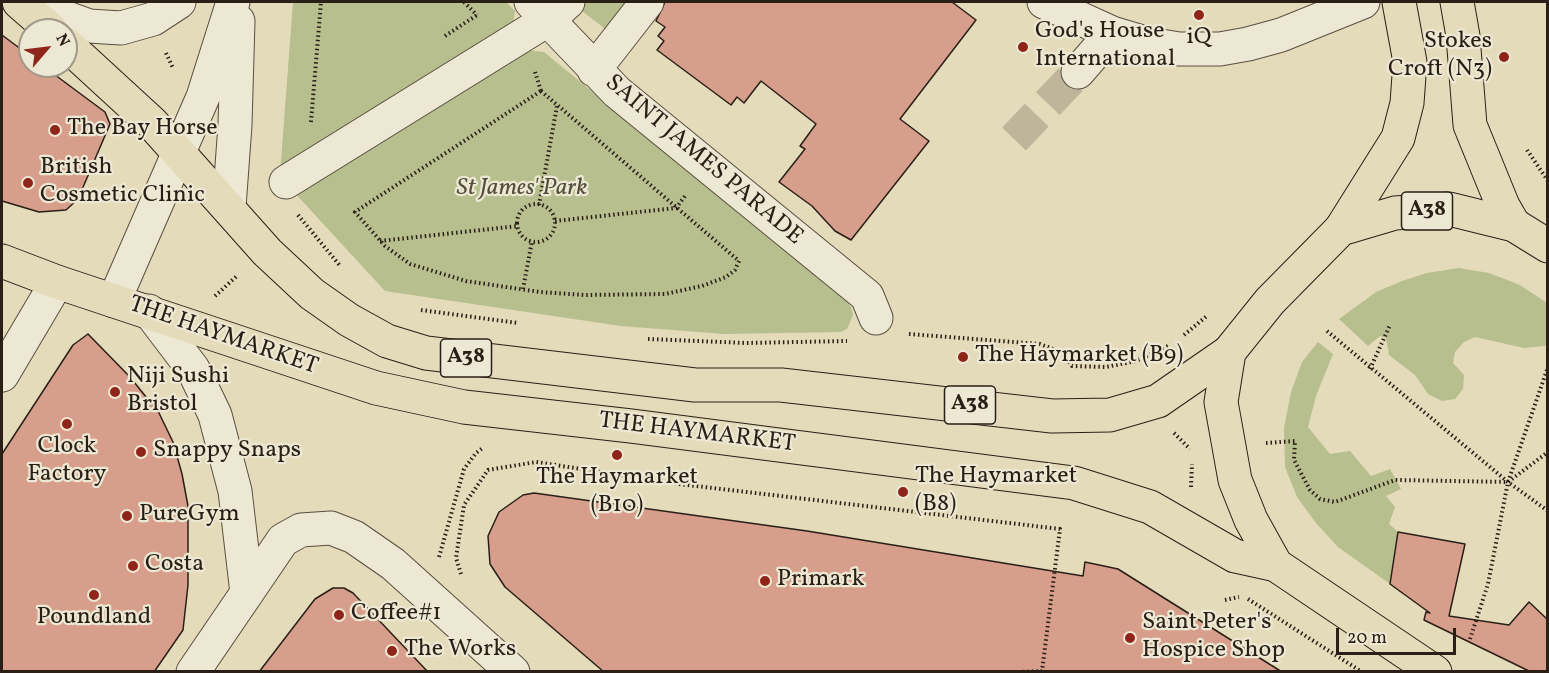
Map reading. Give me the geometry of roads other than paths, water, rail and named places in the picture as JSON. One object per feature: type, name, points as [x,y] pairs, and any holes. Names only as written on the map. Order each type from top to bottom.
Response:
[{"type":"main road","points":[[21,2],[38,18]]},
{"type":"main road","points":[[1341,230],[1398,138],[1407,103],[1410,62],[1400,2]]},
{"type":"main road","points":[[1457,2],[1463,36],[1470,125],[1503,206],[1514,225]]},
{"type":"main road","name":"A38","points":[[78,55],[180,152],[229,207]]},
{"type":"main road","name":"THE HAYMARKET","points":[[229,207],[267,252],[312,294],[349,320],[387,341],[426,353],[695,385],[781,385],[1052,416],[1110,415],[1158,401],[1229,352]]},
{"type":"main road","name":"A38","points":[[1435,672],[1276,565],[1251,520],[1235,480],[1221,402],[1229,352],[1270,301],[1341,230],[1395,213],[1449,210],[1514,225],[1548,246]]},
{"type":"main road","name":"A38","points":[[2,261],[114,301]]},
{"type":"main road","name":"THE HAYMARKET","points":[[114,301],[376,388],[464,408],[621,424],[1074,483],[1150,507],[1235,556],[1276,565]]},
{"type":"street","points":[[21,2],[89,26],[122,28],[153,19],[179,2]]},
{"type":"street","points":[[114,301],[203,97],[233,2]]},
{"type":"street","points":[[229,207],[235,125],[239,2]]},
{"type":"street","points":[[594,70],[647,2]]},
{"type":"street","points":[[1044,2],[1112,33],[1149,44],[1179,49],[1220,49],[1248,44],[1281,35],[1362,2]]},
{"type":"street","points":[[289,194],[549,8]]},
{"type":"street","name":"SAINT JAMES PARADE","points":[[549,8],[594,70],[617,92],[867,296],[878,331]]},
{"type":"street","points":[[1078,72],[1112,33]]},
{"type":"street","points":[[2,375],[57,282]]},
{"type":"street","points":[[149,311],[193,369],[215,416],[235,490],[247,593]]},
{"type":"street","points":[[193,672],[283,540],[301,530],[331,528],[354,537],[383,557],[513,672]]},
{"type":"tunnel","points":[[1014,139],[1078,72]]},
{"type":"place","name":"iQ","points":[[1199,15]]},
{"type":"place","name":"God's House International","points":[[1023,47]]},
{"type":"place","name":"Stokes Croft (N3)","points":[[1504,57]]},
{"type":"place","name":"The Bay Horse","points":[[55,130]]},
{"type":"place","name":"British Cosmetic Clinic","points":[[28,183]]},
{"type":"place","name":"The Haymarket (B9)","points":[[963,357]]},
{"type":"place","name":"Niji Sushi Bristol","points":[[115,392]]},
{"type":"place","name":"Clock Factory","points":[[67,424]]},
{"type":"place","name":"Snappy Snaps","points":[[141,452]]},
{"type":"place","name":"The Haymarket (B10)","points":[[617,455]]},
{"type":"place","name":"The Haymarket (B8)","points":[[903,492]]},
{"type":"place","name":"PureGym","points":[[127,516]]},
{"type":"place","name":"Costa","points":[[133,566]]},
{"type":"place","name":"Primark","points":[[765,581]]},
{"type":"place","name":"Poundland","points":[[94,595]]},
{"type":"place","name":"Coffee#1","points":[[339,615]]},
{"type":"place","name":"Saint Peter's Hospice Shop","points":[[1130,638]]},
{"type":"place","name":"The Works","points":[[392,651]]},
{"type":"park label","name":"St James' Park","points":[[522,190]]}]
